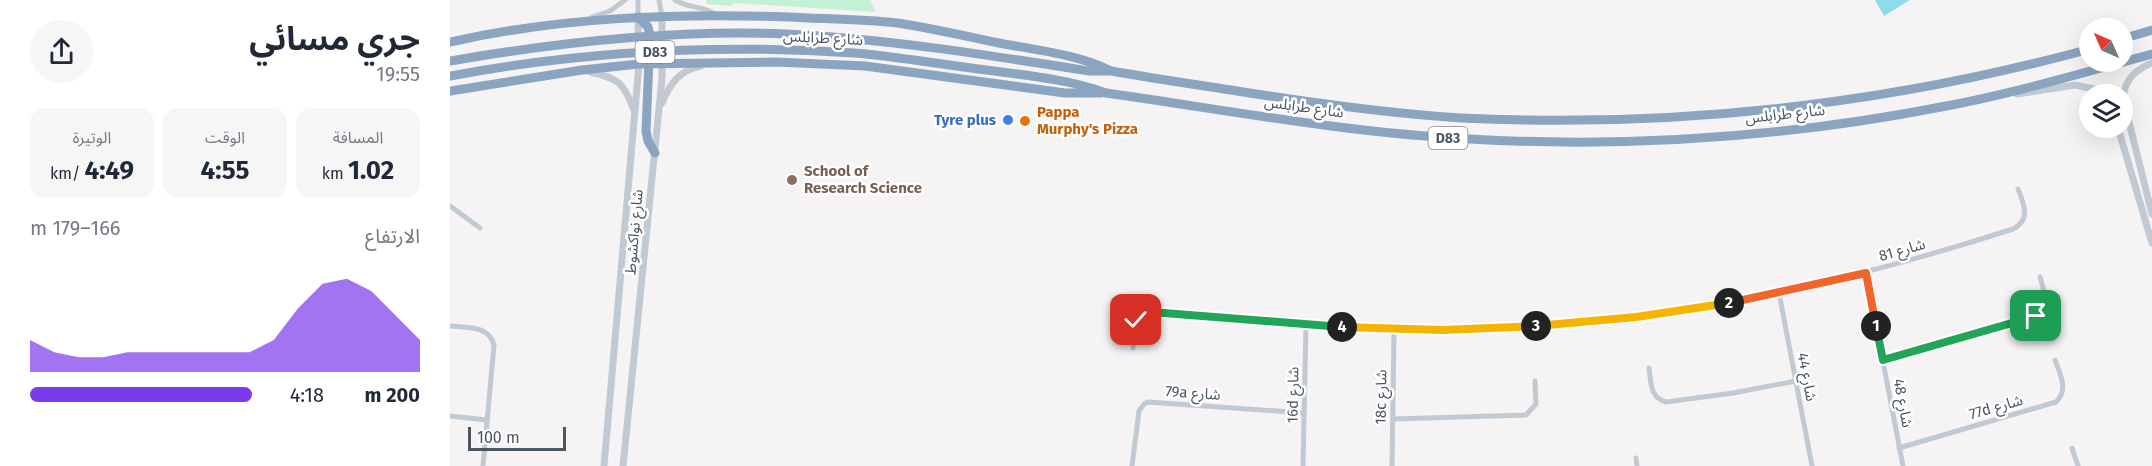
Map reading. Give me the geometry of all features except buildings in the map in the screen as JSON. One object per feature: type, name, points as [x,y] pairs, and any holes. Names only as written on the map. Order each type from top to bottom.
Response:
[{"type":"highway","points":[[450,42],[517,29],[586,20],[715,14],[894,23],[936,29],[1083,60],[1111,71]]},
{"type":"highway","points":[[638,17],[649,31],[650,64],[646,131],[648,141],[655,153]]},
{"type":"highway","points":[[2133,36],[2152,30]]},
{"type":"highway","name":"شارع طرابلس","points":[[450,61],[569,44],[654,36],[784,34],[886,42],[1089,71],[1111,71],[1288,99],[1403,113],[1528,120],[1628,119],[1725,113],[1850,100],[2018,68],[2079,52]]},
{"type":"highway","name":"شارع طرابلس","points":[[450,76],[570,57],[741,49],[854,53],[903,58],[1081,85],[1106,93],[1370,132],[1556,142],[1664,139],[1756,133],[1879,118],[2003,94],[2152,54]]},
{"type":"highway","points":[[450,91],[582,70],[639,64],[811,63],[866,66],[1065,93],[1106,93]]},
{"type":"street","points":[[586,20],[610,11],[625,0]]},
{"type":"street","name":"شارع نواكشوط","points":[[604,466],[639,64],[638,0]]},
{"type":"street","name":"شارع نواكشوط","points":[[623,466],[663,63],[662,16],[659,0]]},
{"type":"street","points":[[675,0],[715,14]]},
{"type":"street","points":[[659,111],[670,85],[682,72],[720,63]]},
{"type":"street","points":[[2152,63],[2138,69],[2132,75],[2124,90],[2123,98],[2152,214]]},
{"type":"street","points":[[582,70],[607,75],[617,81],[628,94],[634,113]]},
{"type":"street","points":[[2003,94],[2079,86]]},
{"type":"street","points":[[2121,138],[2152,243]]},
{"type":"street","name":"شارع 81","points":[[1133,348],[1136,320],[1146,312],[1394,329],[1491,328],[1588,322],[1684,311],[1866,273],[1931,255],[2018,226],[2025,218],[2026,212],[2018,189]]},
{"type":"street","points":[[450,206],[480,228]]},
{"type":"street","name":"شارع 48","points":[[1866,273],[1903,466]]},
{"type":"street","points":[[1883,360],[2040,314],[2047,302],[2040,277]]},
{"type":"street","name":"شارع 44","points":[[1779,293],[1812,466]]},
{"type":"street","name":"16d شارع","points":[[1303,466],[1306,324]]},
{"type":"street","points":[[450,326],[482,329],[493,340],[483,466]]},
{"type":"street","name":"18c شارع","points":[[1392,466],[1394,329]]},
{"type":"street","name":"77d شارع","points":[[1899,448],[2056,402],[2063,389],[2055,360]]},
{"type":"street","points":[[1649,368],[1653,393],[1658,399],[1666,402],[1734,393],[1796,381]]},
{"type":"street","points":[[1392,419],[1522,416],[1530,412],[1536,404],[1535,381]]},
{"type":"street","name":"79a شارع","points":[[1132,466],[1139,411],[1148,402],[1304,413]]},
{"type":"street","points":[[450,416],[487,420]]},
{"type":"street","points":[[2072,448],[2078,466]]},
{"type":"street","points":[[1636,458],[1637,466]]},
{"type":"green space","points":[[706,0],[870,0],[876,12],[733,3],[732,6],[707,4]]},
{"type":"water","points":[[1875,0],[1910,0],[1884,16]]},
{"type":"place","name":"Tyre plus","points":[[1008,120]]},
{"type":"place","name":"Pappa Murphy's Pizza","points":[[1025,121]]},
{"type":"place","name":"School of Research Science","points":[[792,180]]},
{"type":"route","points":[[1136,320],[1142,314],[1151,312],[1394,329],[1443,330],[1540,326],[1684,311],[1866,273],[1883,360],[2036,316]]}]
